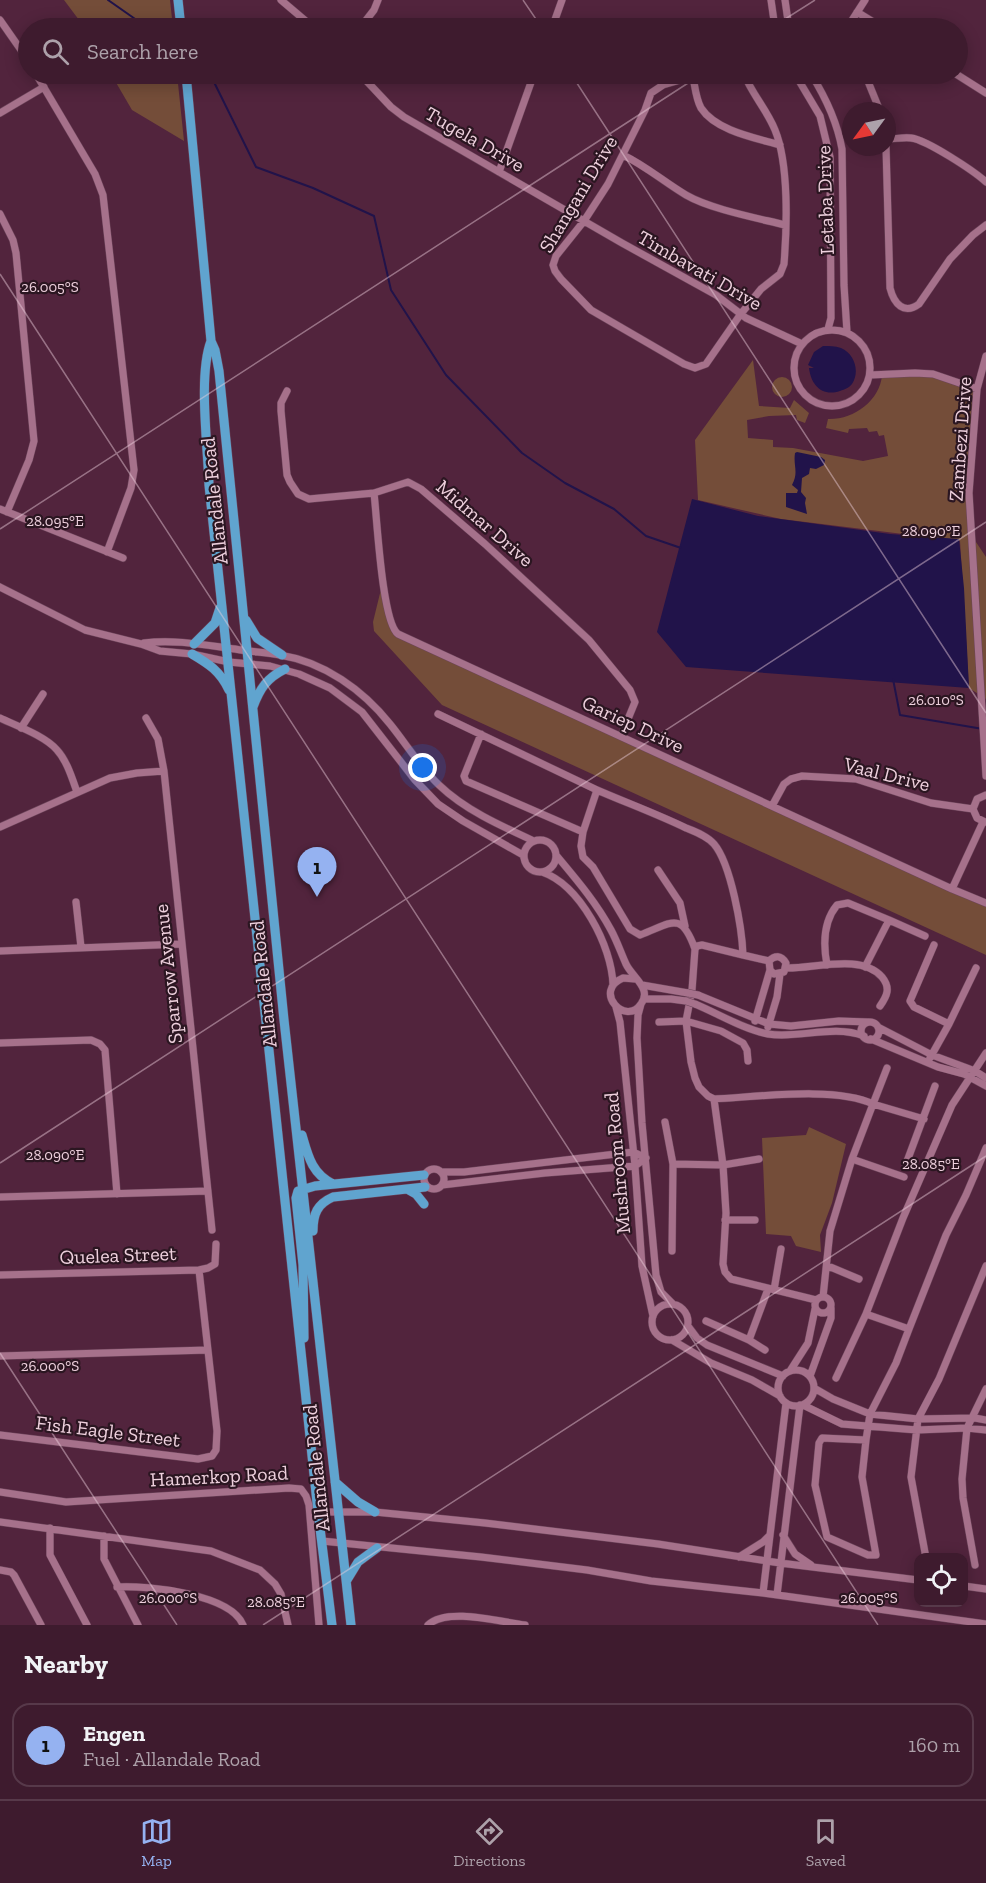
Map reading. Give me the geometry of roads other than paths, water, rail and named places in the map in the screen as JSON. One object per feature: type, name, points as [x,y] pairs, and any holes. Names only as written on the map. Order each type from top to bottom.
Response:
[{"type":"main road","points":[[178,0],[180,18]]},
{"type":"main road","name":"Allandale Road","points":[[187,84],[211,341],[219,371],[247,663],[351,1625]]},
{"type":"main road","name":"Allandale Road","points":[[211,341],[204,380],[209,486],[321,1541],[332,1625]]},
{"type":"main road","points":[[194,644],[215,623],[221,603]]},
{"type":"main road","points":[[243,612],[257,638],[282,655]]},
{"type":"main road","points":[[192,654],[223,676],[233,697]]},
{"type":"main road","points":[[253,708],[257,696],[267,681],[285,669]]},
{"type":"main road","points":[[295,1113],[313,1167],[324,1179],[336,1185]]},
{"type":"main road","points":[[303,1368],[305,1295],[296,1198],[298,1191],[303,1188],[424,1175]]},
{"type":"main road","points":[[313,1275],[313,1224],[318,1207],[325,1201],[333,1197],[425,1187]]},
{"type":"main road","points":[[408,1189],[416,1194],[424,1204]]},
{"type":"main road","points":[[335,1482],[358,1502],[375,1512]]},
{"type":"main road","points":[[347,1581],[357,1562],[377,1548]]},
{"type":"street","points":[[281,0],[302,18]]},
{"type":"street","points":[[368,18],[378,0]]},
{"type":"street","points":[[556,18],[562,0]]},
{"type":"street","points":[[771,0],[774,18]]},
{"type":"street","points":[[785,0],[788,18]]},
{"type":"street","points":[[853,18],[865,0]]},
{"type":"street","points":[[857,12],[867,18]]},
{"type":"street","points":[[0,20],[18,46]]},
{"type":"street","points":[[968,82],[986,93]]},
{"type":"street","points":[[42,84],[98,180],[103,201],[134,470],[131,489],[107,552]]},
{"type":"street","name":"Tugela Drive","points":[[370,84],[397,112],[584,221]]},
{"type":"street","points":[[499,171],[530,84]]},
{"type":"street","name":"Shangani Drive","points":[[667,84],[651,93],[645,110],[608,184],[584,221],[556,256],[553,264],[555,271],[599,316],[684,364],[696,368],[706,364],[740,315]]},
{"type":"street","points":[[695,84],[700,105],[707,115],[733,131],[780,145]]},
{"type":"street","points":[[740,315],[761,290],[782,271],[784,264],[784,177],[780,145],[771,121],[749,84]]},
{"type":"street","name":"Letaba Drive","points":[[801,84],[820,117],[830,157],[831,318],[828,329]]},
{"type":"street","name":"Letaba Drive","points":[[817,84],[829,105],[838,129],[842,149],[847,332]]},
{"type":"street","points":[[869,84],[876,102]]},
{"type":"street","points":[[0,112],[44,87]]},
{"type":"street","points":[[896,139],[915,138],[955,160],[986,182]]},
{"type":"street","points":[[623,155],[645,166],[693,199],[785,225]]},
{"type":"street","points":[[886,156],[890,288],[892,296],[901,307],[912,309],[919,304],[950,259],[986,225]]},
{"type":"street","points":[[0,214],[13,240],[16,252],[34,441],[29,460],[3,510],[123,558]]},
{"type":"street","name":"Timbavati Drive","points":[[584,221],[717,295],[740,315],[802,344]]},
{"type":"street","points":[[828,329],[847,332],[855,337],[866,350],[869,358],[870,375],[864,388],[855,398],[843,405],[829,406],[816,402],[805,394],[795,376],[796,356],[802,344],[809,337],[828,329]]},
{"type":"street","name":"Zambezi Drive","points":[[986,356],[977,388],[969,493],[986,776]]},
{"type":"street","points":[[870,375],[933,374],[977,388]]},
{"type":"street","name":"Midmar Drive","points":[[287,391],[281,403],[287,474],[298,494],[309,498],[374,493],[405,483],[422,489],[589,640],[634,697],[635,705],[621,736]]},
{"type":"street","name":"Gariep Drive","points":[[374,493],[383,581],[394,632],[986,903]]},
{"type":"street","points":[[0,587],[85,630],[160,651],[285,669],[314,680],[348,700],[368,719],[415,780],[438,804],[523,855],[525,861],[534,870],[554,876],[564,884],[589,915],[611,960],[613,985],[611,996],[616,1006],[623,1011],[631,1011],[642,1002],[698,995],[769,1024],[790,1026],[839,1021],[874,1023],[932,1055],[973,1074],[986,1086]]},
{"type":"street","points":[[141,644],[159,641],[282,655],[322,668],[357,690],[389,723],[441,787],[487,818],[534,841],[547,841],[554,846],[556,855],[599,909],[628,969],[642,985],[687,997],[695,1004],[766,1034],[788,1035],[841,1030],[927,1062],[986,1078]]},
{"type":"street","points":[[21,728],[43,694]]},
{"type":"street","points":[[438,714],[597,790],[704,836],[713,844],[722,859],[742,931],[743,954]]},
{"type":"street","points":[[0,718],[45,740],[57,749],[76,792]]},
{"type":"street","name":"Sparrow Avenue","points":[[146,718],[158,739],[164,771],[212,1230]]},
{"type":"street","points":[[482,734],[464,776],[466,781],[583,832]]},
{"type":"street","points":[[0,827],[76,792],[120,775],[164,771]]},
{"type":"street","name":"Vaal Drive","points":[[772,806],[784,784],[802,776],[856,779],[931,802],[973,809]]},
{"type":"street","points":[[597,790],[580,846],[583,857],[592,867],[633,932],[640,935],[672,923],[685,926]]},
{"type":"street","points":[[952,889],[984,822],[975,815],[973,809],[977,799],[986,795]]},
{"type":"street","points":[[525,861],[525,849],[534,841]]},
{"type":"street","points":[[542,872],[553,866],[556,855]]},
{"type":"street","points":[[658,870],[680,903],[685,926],[694,949],[692,990],[686,1021],[695,1078],[699,1087],[714,1099],[831,1094],[864,1099],[873,1104],[924,1119]]},
{"type":"street","points":[[76,902],[81,947]]},
{"type":"street","points":[[827,965],[824,948],[826,929],[837,905],[848,903],[925,936]]},
{"type":"street","points":[[865,967],[889,920]]},
{"type":"street","points":[[0,951],[182,944]]},
{"type":"street","points":[[694,949],[702,945],[769,961]]},
{"type":"street","points":[[934,945],[910,1001],[914,1007],[949,1024]]},
{"type":"street","points":[[769,961],[773,957],[783,958],[786,968]]},
{"type":"street","points":[[752,1029],[770,970],[769,961]]},
{"type":"street","points":[[766,1034],[777,998],[780,974],[786,968],[849,963],[865,967],[879,973],[887,984],[887,995],[880,1006]]},
{"type":"street","points":[[927,1062],[949,1024],[976,968]]},
{"type":"street","points":[[770,970],[774,974],[780,974]]},
{"type":"street","points":[[613,985],[623,978],[635,979]]},
{"type":"street","points":[[642,985],[644,992],[642,1002]]},
{"type":"street","name":"Mushroom Road","points":[[642,1002],[638,1015],[637,1038],[656,1275],[662,1292],[673,1304],[681,1307],[686,1314],[688,1326],[697,1338],[707,1345],[783,1376]]},
{"type":"street","name":"Mushroom Road","points":[[616,1006],[620,1022],[635,1166],[642,1266],[652,1325],[656,1333],[663,1338],[672,1340],[711,1363],[752,1380],[780,1396]]},
{"type":"street","points":[[659,1022],[686,1021],[721,1031],[739,1040],[747,1050],[748,1061]]},
{"type":"street","points":[[867,1038],[862,1028],[868,1022]]},
{"type":"street","points":[[867,1038],[878,1033],[878,1027]]},
{"type":"street","points":[[0,1043],[91,1040],[100,1044],[105,1050],[117,1194]]},
{"type":"street","points":[[836,1378],[866,1314],[903,1218],[952,1105],[986,1053]]},
{"type":"street","points":[[824,1296],[830,1231],[852,1159],[888,1068]]},
{"type":"street","points":[[906,1164],[935,1086]]},
{"type":"street","points":[[714,1099],[723,1165],[725,1220],[723,1264],[725,1272],[732,1279],[771,1290],[816,1300],[824,1296]]},
{"type":"street","points":[[665,1122],[673,1164],[672,1251]]},
{"type":"street","points":[[866,1440],[822,1438],[819,1443],[815,1485],[827,1537],[868,1555],[876,1556],[862,1477],[870,1414],[896,1363],[946,1235],[986,1148]]},
{"type":"street","points":[[633,1152],[646,1158],[635,1166],[545,1173],[442,1185],[434,1190],[425,1187],[424,1175],[432,1169],[441,1172],[464,1172],[633,1152]]},
{"type":"street","points":[[852,1159],[904,1177]]},
{"type":"street","points":[[673,1164],[723,1165],[759,1160]]},
{"type":"street","points":[[441,1172],[444,1178],[442,1185]]},
{"type":"street","points":[[0,1197],[208,1191]]},
{"type":"street","points":[[725,1220],[755,1220]]},
{"type":"street","name":"Quelea Street","points":[[0,1275],[199,1270],[215,1264],[216,1244]]},
{"type":"street","points":[[749,1340],[771,1290],[781,1249]]},
{"type":"street","points":[[828,1266],[859,1279]]},
{"type":"street","points":[[925,1553],[911,1477],[918,1419],[939,1378],[986,1266]]},
{"type":"street","points":[[0,1356],[208,1350],[199,1270]]},
{"type":"street","points":[[810,1376],[831,1318],[830,1300],[824,1296]]},
{"type":"street","points":[[790,1371],[803,1371],[810,1376],[814,1388],[812,1396],[801,1405],[794,1406],[786,1403],[780,1396],[778,1388],[783,1376],[790,1371],[808,1343],[816,1300]]},
{"type":"street","points":[[652,1316],[660,1306],[673,1304]]},
{"type":"street","points":[[816,1309],[822,1314],[831,1308]]},
{"type":"street","points":[[866,1314],[909,1329]]},
{"type":"street","points":[[706,1322],[749,1340],[765,1350]]},
{"type":"street","points":[[672,1340],[683,1334],[688,1326]]},
{"type":"street","name":"Fish Eagle Street","points":[[0,1435],[198,1459],[212,1456],[218,1442],[208,1350]]},
{"type":"street","points":[[803,1353],[816,1360]]},
{"type":"street","points":[[814,1388],[833,1399],[870,1414],[918,1419],[986,1420]]},
{"type":"street","points":[[975,1565],[962,1486],[967,1428],[986,1389]]},
{"type":"street","points":[[763,1593],[786,1403]]},
{"type":"street","points":[[801,1405],[842,1424],[916,1430],[967,1428],[986,1430]]},
{"type":"street","points":[[777,1595],[801,1405]]},
{"type":"street","name":"Hamerkop Road","points":[[0,1491],[66,1502],[301,1489],[309,1505],[319,1625]]},
{"type":"street","points":[[318,1512],[375,1512],[485,1522],[914,1580]]},
{"type":"street","points":[[0,1522],[204,1549],[260,1570],[278,1587],[288,1625]]},
{"type":"street","points":[[50,1528],[49,1551],[52,1559],[87,1625]]},
{"type":"street","points":[[739,1557],[763,1542],[770,1534]]},
{"type":"street","points":[[783,1535],[795,1554],[814,1567]]},
{"type":"street","points":[[104,1536],[104,1559],[138,1625]]},
{"type":"street","points":[[321,1541],[587,1570],[651,1581],[763,1593],[986,1624]]},
{"type":"street","points":[[0,1569],[14,1575],[41,1625]]},
{"type":"street","points":[[117,1587],[147,1588],[210,1600],[233,1611],[243,1625]]},
{"type":"street","points":[[968,1587],[986,1590]]},
{"type":"street","points":[[428,1625],[437,1619],[459,1616],[525,1625]]},
{"type":"waterway","points":[[108,0],[134,18]]},
{"type":"waterway","points":[[215,84],[256,167],[313,188],[374,216],[391,290],[446,375],[522,453],[565,483],[614,509],[646,536],[681,548]]},
{"type":"waterway","points":[[893,679],[900,715],[983,729]]},
{"type":"place","name":"Engen","points":[[317,897]]}]
